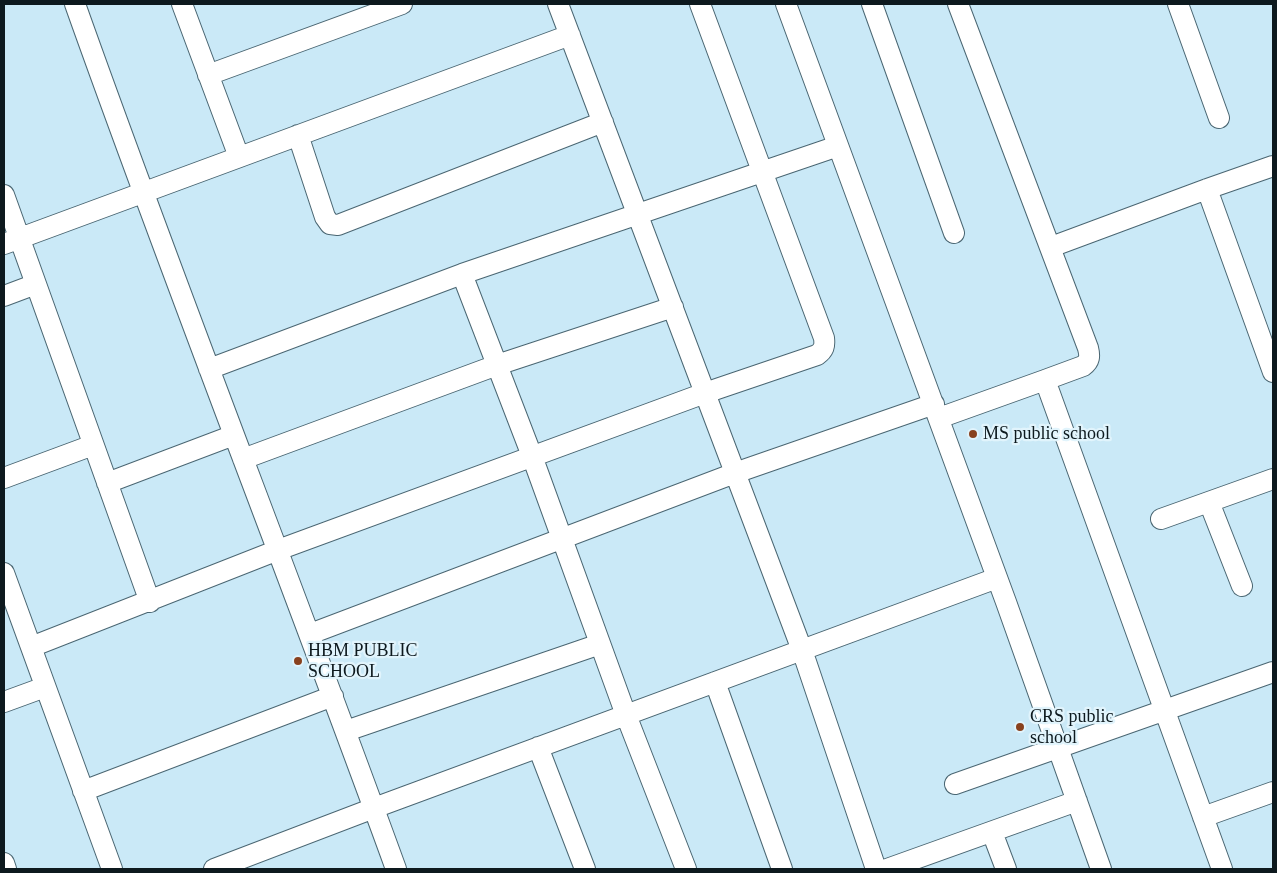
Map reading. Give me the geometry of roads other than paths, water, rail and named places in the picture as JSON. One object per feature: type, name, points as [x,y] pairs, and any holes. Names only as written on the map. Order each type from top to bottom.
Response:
[{"type":"street","points":[[75,4],[142,193],[310,634],[396,869]]},
{"type":"street","points":[[182,4],[239,157]]},
{"type":"street","points":[[208,75],[402,4]]},
{"type":"street","points":[[558,4],[802,650],[876,869]]},
{"type":"street","points":[[31,648],[278,550],[705,393],[816,355],[822,351],[825,345],[824,338],[700,4]]},
{"type":"street","points":[[786,4],[997,578],[1101,869]]},
{"type":"street","points":[[872,4],[954,234]]},
{"type":"street","points":[[310,634],[735,472],[1045,380],[1088,363],[1090,356],[1088,348],[958,4]]},
{"type":"street","points":[[1178,4],[1219,118]]},
{"type":"street","points":[[12,241],[570,34]]},
{"type":"street","points":[[298,135],[325,217],[330,224],[338,225],[602,122]]},
{"type":"street","points":[[209,368],[462,274],[838,146]]},
{"type":"street","points":[[1051,247],[1273,166]]},
{"type":"street","points":[[1207,189],[1273,372]]},
{"type":"street","points":[[4,195],[12,241],[36,284],[150,602]]},
{"type":"street","points":[[462,274],[532,456],[626,715],[686,869]]},
{"type":"street","points":[[4,296],[36,284]]},
{"type":"street","points":[[243,459],[497,365],[672,306]]},
{"type":"street","points":[[1045,380],[1222,869]]},
{"type":"street","points":[[107,483],[234,435]]},
{"type":"street","points":[[4,478],[94,445]]},
{"type":"street","points":[[1161,519],[1273,479]]},
{"type":"street","points":[[1209,502],[1242,586]]},
{"type":"street","points":[[4,573],[112,869]]},
{"type":"street","points":[[214,869],[997,578]]},
{"type":"street","points":[[346,732],[600,644]]},
{"type":"street","points":[[955,784],[1273,672]]},
{"type":"street","points":[[715,682],[782,869]]},
{"type":"street","points":[[4,702],[45,687]]},
{"type":"street","points":[[84,791],[333,696]]},
{"type":"street","points":[[538,747],[585,869]]},
{"type":"street","points":[[1203,817],[1273,792]]},
{"type":"street","points":[[887,869],[1077,801]]},
{"type":"street","points":[[992,832],[1006,869]]},
{"type":"street","points":[[4,863],[6,869]]},
{"type":"place","name":"MS public school","points":[[973,434]]},
{"type":"place","name":"HBM PUBLIC SCHOOL","points":[[298,661]]},
{"type":"place","name":"CRS public school","points":[[1020,727]]}]
